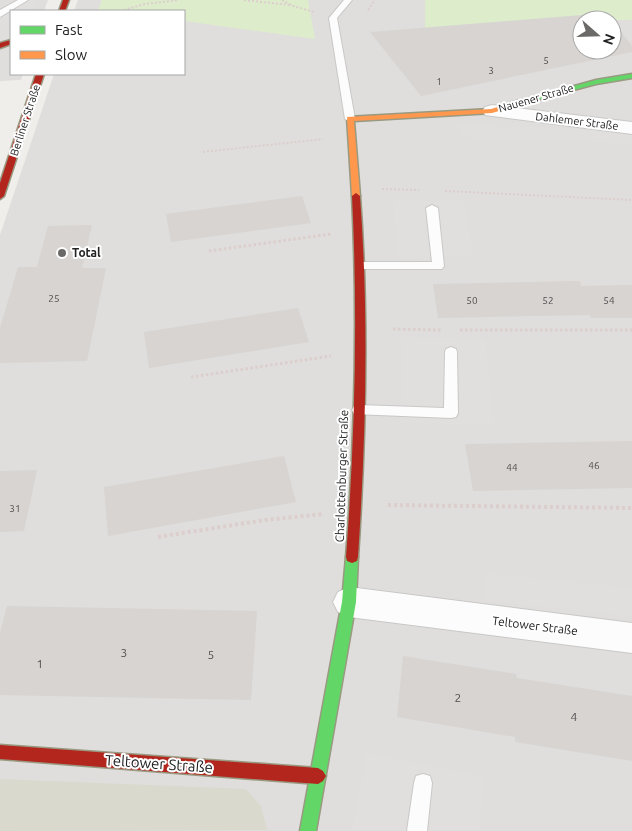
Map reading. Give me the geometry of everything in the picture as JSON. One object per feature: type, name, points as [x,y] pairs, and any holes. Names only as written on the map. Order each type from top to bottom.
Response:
[{"type":"street","name":"Berliner Straße","points":[[0,196],[40,75]]},
{"type":"street","name":"Nauener Straße","points":[[350,118],[492,111],[534,97],[596,82],[632,76]]},
{"type":"street","name":"Dahlemer Straße","points":[[492,111],[632,128]]},
{"type":"street","name":"Charlottenburger Straße","points":[[308,831],[349,602],[356,505],[362,329],[357,189],[350,118]]},
{"type":"street","name":"Teltower Straße","points":[[349,602],[632,638]]},
{"type":"street","name":"Teltower Straße","points":[[0,752],[318,776]]},
{"type":"lane","points":[[0,14],[24,0]]},
{"type":"lane","points":[[348,0],[333,18],[350,118]]},
{"type":"lane","points":[[361,266],[438,266],[432,208]]},
{"type":"lane","points":[[359,410],[451,413],[450,352]]},
{"type":"lane","points":[[416,831],[423,782]]},
{"type":"path","points":[[124,10],[145,4],[179,0]]},
{"type":"path","points":[[244,0],[293,6],[333,18]]},
{"type":"path","points":[[282,0],[293,6]]},
{"type":"path","points":[[203,152],[351,136]]},
{"type":"path","points":[[357,189],[428,191]]},
{"type":"path","points":[[437,191],[632,200]]},
{"type":"path","points":[[209,251],[359,230]]},
{"type":"path","points":[[362,329],[446,330]]},
{"type":"path","points":[[455,330],[632,330]]},
{"type":"path","points":[[191,377],[361,351]]},
{"type":"path","points":[[356,505],[632,508]]},
{"type":"path","points":[[158,537],[265,520],[320,514],[355,519]]},
{"type":"shaded area","points":[[0,0],[48,0],[44,10],[10,10],[10,75],[23,75],[21,80],[0,81]]},
{"type":"shaded area","points":[[11,0],[39,0],[34,7],[29,10],[10,10],[10,22],[0,27],[0,5]]},
{"type":"shaded area","points":[[78,0],[632,0],[632,831],[0,831],[0,235],[54,75],[185,75],[185,10],[74,10]]},
{"type":"shaded area","points":[[455,126],[539,127],[632,133],[632,144],[534,138],[469,138]]},
{"type":"shaded area","points":[[393,201],[464,201],[474,257],[397,258]]},
{"type":"shaded area","points":[[401,337],[485,339],[495,425],[401,423]]},
{"type":"shaded area","points":[[485,573],[632,588],[632,616],[485,601]]},
{"type":"shaded area","points":[[366,753],[484,776],[479,831],[352,831]]},
{"type":"shaded area","points":[[0,779],[246,789],[261,806],[267,830],[0,831]]},
{"type":"green space","points":[[102,0],[308,0],[315,39],[185,21],[185,10],[98,10]]},
{"type":"green space","points":[[425,0],[632,0],[632,20],[622,20],[622,10],[572,10],[572,21],[425,32]]},
{"type":"building","points":[[572,16],[572,60],[594,60],[421,96],[370,32]]},
{"type":"building","points":[[622,33],[632,46],[632,52],[622,54]]},
{"type":"building","points":[[302,196],[311,223],[171,242],[166,214]]},
{"type":"building","points":[[92,225],[82,268],[106,268],[87,361],[0,363],[0,328],[18,267],[37,267],[48,226]]},
{"type":"building","points":[[580,281],[581,286],[632,285],[632,318],[591,318],[590,315],[438,318],[433,284]]},
{"type":"building","points":[[298,308],[309,342],[149,368],[144,332]]},
{"type":"building","points":[[632,441],[632,488],[473,491],[465,444]]},
{"type":"building","points":[[284,456],[296,502],[108,536],[104,487]]},
{"type":"building","points":[[37,470],[24,531],[0,532],[0,471]]},
{"type":"building","points":[[7,606],[257,611],[251,700],[0,695],[0,633]]},
{"type":"building","points":[[403,656],[516,674],[517,678],[632,696],[632,761],[515,742],[515,737],[397,717]]},
{"type":"traffic: fast","points":[[517,103],[596,82],[632,76]]},
{"type":"traffic: fast","points":[[308,831],[349,602],[352,557]]},
{"type":"traffic: slow","points":[[356,196],[350,119],[492,111],[517,103]]},
{"type":"traffic: jam","points":[[62,10],[66,0]]},
{"type":"traffic: jam","points":[[0,46],[10,42]]},
{"type":"traffic: jam","points":[[0,196],[40,75]]},
{"type":"traffic: jam","points":[[352,557],[361,377],[359,241],[356,196]]},
{"type":"traffic: jam","points":[[0,752],[318,776]]},
{"type":"place","name":"Total","points":[[62,253]]}]
